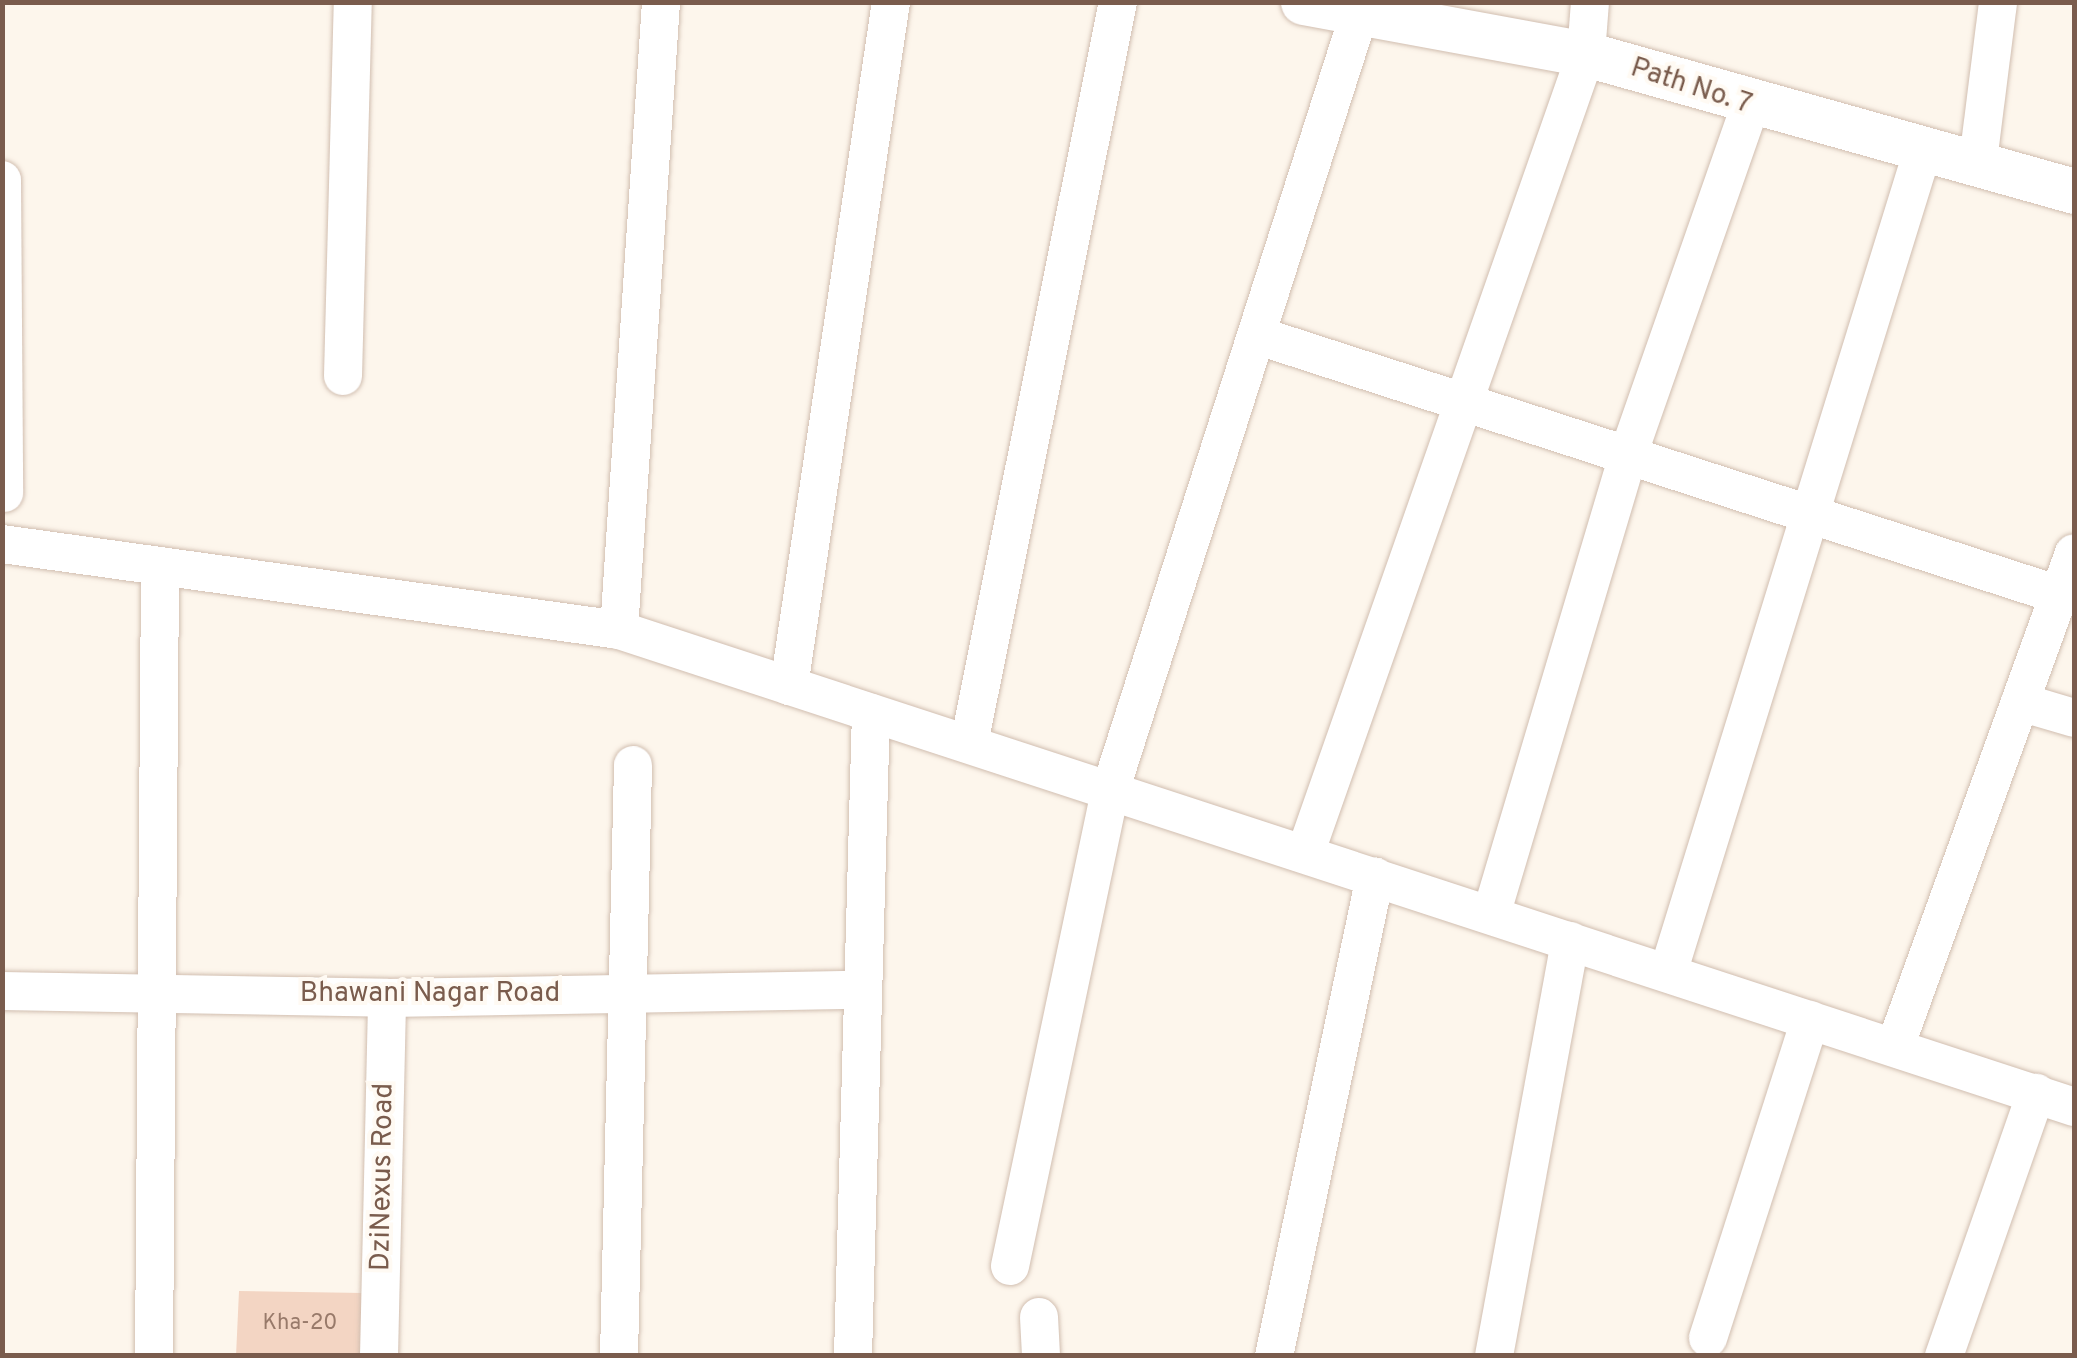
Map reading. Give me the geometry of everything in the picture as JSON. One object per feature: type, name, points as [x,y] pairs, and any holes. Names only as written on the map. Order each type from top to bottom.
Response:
[{"type":"street","points":[[343,376],[353,2]]},
{"type":"street","points":[[618,630],[662,2]]},
{"type":"street","points":[[789,686],[892,2]]},
{"type":"street","points":[[969,744],[1118,2]]},
{"type":"street","name":"Path No. 7","points":[[1304,2],[1586,54],[1750,107],[1922,153],[1978,161],[2074,191]]},
{"type":"street","points":[[1305,854],[1586,54],[1590,2]]},
{"type":"street","points":[[1978,161],[1998,2]]},
{"type":"street","points":[[1010,1266],[1110,791],[1363,10]]},
{"type":"street","points":[[1491,916],[1629,452],[1750,107]]},
{"type":"street","points":[[1668,973],[1922,153]]},
{"type":"street","points":[[2,180],[4,493]]},
{"type":"street","points":[[1259,336],[1629,452],[2059,594]]},
{"type":"street","points":[[2,544],[618,630],[2074,1106]]},
{"type":"street","points":[[1895,1048],[2074,552]]},
{"type":"street","points":[[154,1356],[160,566]]},
{"type":"street","points":[[2020,702],[2074,718]]},
{"type":"street","points":[[853,1356],[857,990],[871,712]]},
{"type":"street","points":[[619,1356],[633,765]]},
{"type":"street","points":[[1274,1356],[1375,878]]},
{"type":"street","points":[[1494,1356],[1570,942]]},
{"type":"street","name":"Bhawani Nagar Road","points":[[2,991],[157,990],[386,998],[857,990]]},
{"type":"street","name":"DziNexus Road","points":[[379,1356],[386,998]]},
{"type":"street","points":[[1708,1338],[1810,1020]]},
{"type":"street","points":[[1944,1356],[2036,1093]]},
{"type":"street","points":[[1039,1317],[1041,1356]]},
{"type":"building","points":[[239,1291],[363,1293],[361,1356],[236,1356]]}]
